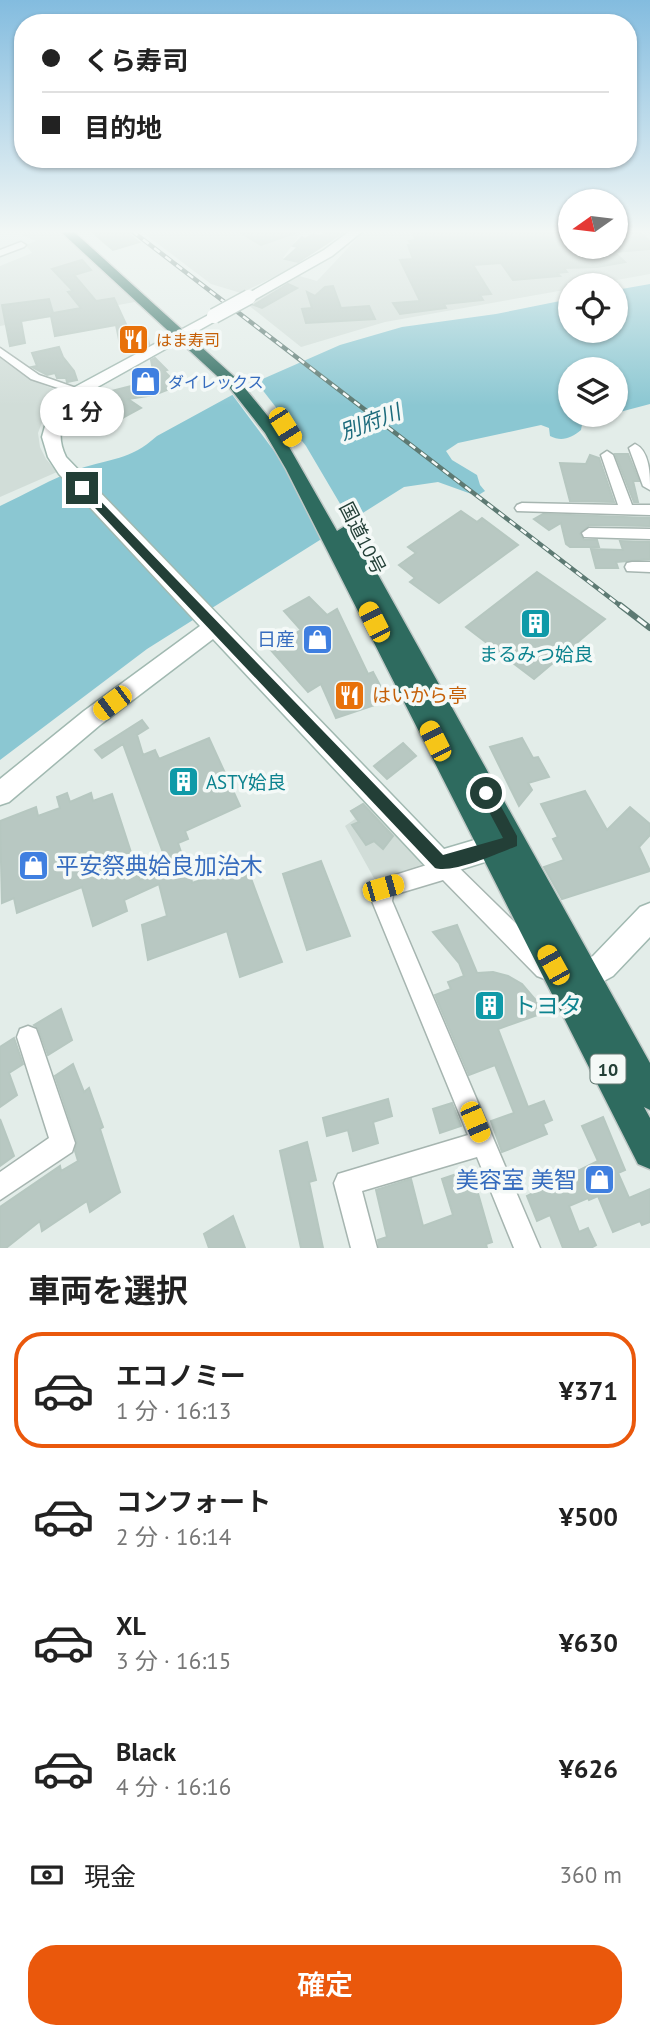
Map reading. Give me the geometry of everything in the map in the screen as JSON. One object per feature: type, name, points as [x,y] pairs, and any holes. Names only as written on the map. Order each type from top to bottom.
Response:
[{"type":"highway","name":"国道10号","points":[[135,289],[186,332]]},
{"type":"highway","name":"国道10号","points":[[140,289],[240,382],[345,548],[575,981],[650,1152]]},
{"type":"highway","name":"国道10号","points":[[575,981],[650,1094]]},
{"type":"street","points":[[263,289],[79,391],[64,406],[51,428],[49,443],[65,470],[443,866],[575,981],[603,967],[650,917]]},
{"type":"street","points":[[0,352],[36,377],[79,391]]},
{"type":"street","points":[[635,448],[649,479]]},
{"type":"street","points":[[607,454],[627,510]]},
{"type":"street","points":[[522,508],[650,510]]},
{"type":"street","points":[[589,533],[650,534]]},
{"type":"street","points":[[632,567],[650,567]]},
{"type":"street","points":[[0,794],[210,622]]},
{"type":"street","points":[[502,845],[383,888],[382,901],[527,1248]]},
{"type":"street","points":[[0,1186],[63,1143],[28,1037]]},
{"type":"street","points":[[364,1248],[347,1183],[484,1143]]},
{"type":"shaded area","points":[[0,289],[122,289],[135,302],[0,326]]},
{"type":"shaded area","points":[[228,289],[249,289],[241,293]]},
{"type":"shaded area","points":[[272,289],[558,289],[385,322],[301,347],[247,304]]},
{"type":"shaded area","points":[[0,355],[34,381],[66,394],[44,417],[38,433],[40,447],[57,472],[0,497]]},
{"type":"shaded area","points":[[366,801],[427,863],[375,880],[345,826],[355,819],[350,811]]},
{"type":"water","name":"別府川","points":[[628,289],[650,289],[650,404],[628,410],[628,357],[558,357],[558,427],[582,427],[581,430],[574,435],[558,439],[550,436],[549,428],[541,425],[458,443],[446,451],[452,460],[477,475],[485,491],[477,496],[438,482],[404,487],[147,649],[0,760],[0,506],[69,473],[128,455],[157,436],[258,381],[340,345],[402,327],[496,314],[558,301],[558,343],[628,343]]},
{"type":"pier","points":[[254,379],[306,446],[352,524],[322,542],[280,459],[231,393]]},
{"type":"building","points":[[71,289],[86,289],[96,301],[114,298],[130,333],[146,331],[149,344],[121,349],[116,325],[55,336],[51,316],[21,321],[25,343],[10,346],[2,305],[49,299],[53,313],[81,308],[68,292],[73,291]]},
{"type":"building","points":[[280,289],[295,289],[262,308],[254,305]]},
{"type":"building","points":[[323,289],[334,289],[341,308],[369,306],[375,319],[306,323],[302,309],[312,308],[307,292],[315,296]]},
{"type":"building","points":[[414,289],[488,289],[491,294],[480,295],[483,300],[444,304],[446,308],[400,314],[393,303],[420,301]]},
{"type":"building","points":[[59,347],[77,380],[67,382],[66,378],[57,378],[55,373],[47,375],[32,367],[37,366],[32,353]]},
{"type":"building","points":[[155,358],[167,370],[164,371],[170,377],[166,379],[175,387],[154,395],[128,399],[141,408],[102,429],[89,420],[100,414],[92,396],[155,380],[151,360]]},
{"type":"building","points":[[615,454],[628,454],[639,481],[633,481],[638,502],[634,502]]},
{"type":"building","points":[[590,455],[599,458],[614,502],[570,501],[560,463],[586,464]]},
{"type":"building","points":[[461,511],[477,522],[482,518],[518,545],[439,603],[410,582],[415,578],[399,565],[416,553],[408,547]]},
{"type":"building","points":[[543,514],[650,518],[650,526],[589,525],[580,534],[584,540],[597,540],[599,547],[570,547],[566,544],[561,523],[549,530],[534,519]]},
{"type":"building","points":[[620,541],[650,542],[650,559],[616,562],[618,568],[596,568],[591,549],[623,550]]},
{"type":"building","name":"まるみつ姶良","points":[[537,572],[605,619],[534,679],[466,627]]},
{"type":"building","name":"日産","points":[[309,597],[327,615],[337,609],[368,674],[373,672],[383,691],[370,695],[375,705],[336,718],[321,684],[308,692],[269,648],[301,630],[284,611]]},
{"type":"building","points":[[142,720],[148,728],[137,735],[143,755],[155,750],[159,759],[209,738],[240,806],[185,831],[188,839],[178,843],[185,864],[189,862],[192,883],[246,865],[282,962],[240,977],[227,931],[148,960],[142,925],[167,916],[159,884],[124,900],[127,911],[93,926],[82,887],[17,913],[14,898],[2,903],[0,821],[36,807],[38,816],[60,808],[57,797],[67,793],[70,802],[91,793],[93,801],[112,794],[140,880],[169,869],[123,744],[102,758],[95,750]]},
{"type":"building","points":[[522,738],[533,758],[538,757],[549,777],[528,783],[532,790],[519,806],[490,747]]},
{"type":"building","points":[[403,743],[416,756],[387,779],[374,766]]},
{"type":"building","points":[[585,791],[607,830],[630,807],[650,824],[650,835],[639,847],[650,871],[562,899],[544,867],[564,860],[553,839],[558,837],[541,804]]},
{"type":"building","points":[[363,804],[393,836],[383,849],[374,841],[366,845],[352,825],[359,822],[351,811]]},
{"type":"building","points":[[321,861],[350,936],[307,950],[283,874]]},
{"type":"building","name":"トヨタ","points":[[457,925],[477,973],[493,972],[508,976],[522,984],[546,1012],[498,1029],[528,1107],[544,1101],[552,1120],[543,1124],[547,1134],[502,1152],[491,1121],[514,1113],[495,1065],[469,1075],[435,995],[451,989],[448,982],[464,976],[459,963],[433,932]]},
{"type":"building","points":[[61,1009],[72,1040],[48,1055],[38,1028],[34,1025]]},
{"type":"building","points":[[14,1038],[23,1064],[9,1073],[17,1095],[0,1107],[0,1047]]},
{"type":"building","points":[[73,1064],[84,1092],[89,1088],[103,1127],[100,1129],[120,1192],[90,1212],[87,1201],[42,1231],[40,1221],[6,1248],[0,1248],[0,1207],[60,1166],[61,1171],[78,1161],[75,1151],[77,1142],[55,1076]]},
{"type":"building","points":[[388,1099],[392,1116],[373,1122],[378,1143],[353,1151],[348,1130],[327,1136],[323,1118]]},
{"type":"building","points":[[452,1103],[461,1126],[440,1133],[433,1109]]},
{"type":"building","points":[[603,1117],[625,1170],[618,1173],[629,1198],[650,1189],[650,1222],[642,1225],[640,1221],[613,1232],[598,1196],[589,1200],[588,1198],[569,1206],[579,1232],[588,1228],[596,1245],[591,1248],[563,1248],[550,1215],[537,1221],[527,1196],[598,1161],[582,1126]]},
{"type":"building","points":[[0,1119],[14,1156],[0,1166]]},
{"type":"building","points":[[307,1142],[316,1180],[309,1182],[323,1248],[301,1248],[280,1151]]},
{"type":"building","points":[[471,1169],[492,1242],[486,1244],[487,1248],[379,1248],[378,1240],[387,1237],[376,1190],[411,1179],[423,1226],[453,1215],[442,1179]]},
{"type":"building","points":[[233,1216],[245,1248],[209,1248],[204,1234]]},
{"type":"railway","points":[[208,289],[622,607]]},
{"type":"railway","points":[[620,605],[650,628]]},
{"type":"place","name":"はま寿司","points":[[133,340]]},
{"type":"place","name":"ダイレックス","points":[[145,382]]},
{"type":"place","name":"まるみつ姶良","points":[[536,623]]},
{"type":"place","name":"日産","points":[[318,639]]},
{"type":"place","name":"はいから亭","points":[[349,695]]},
{"type":"place","name":"ASTY姶良","points":[[183,782]]},
{"type":"place","name":"平安祭典姶良加治木","points":[[33,865]]},
{"type":"place","name":"トヨタ","points":[[490,1005]]},
{"type":"place","name":"美容室 美智","points":[[600,1179]]},
{"type":"route","points":[[82,488],[440,863],[491,850],[512,841],[486,793]]}]
